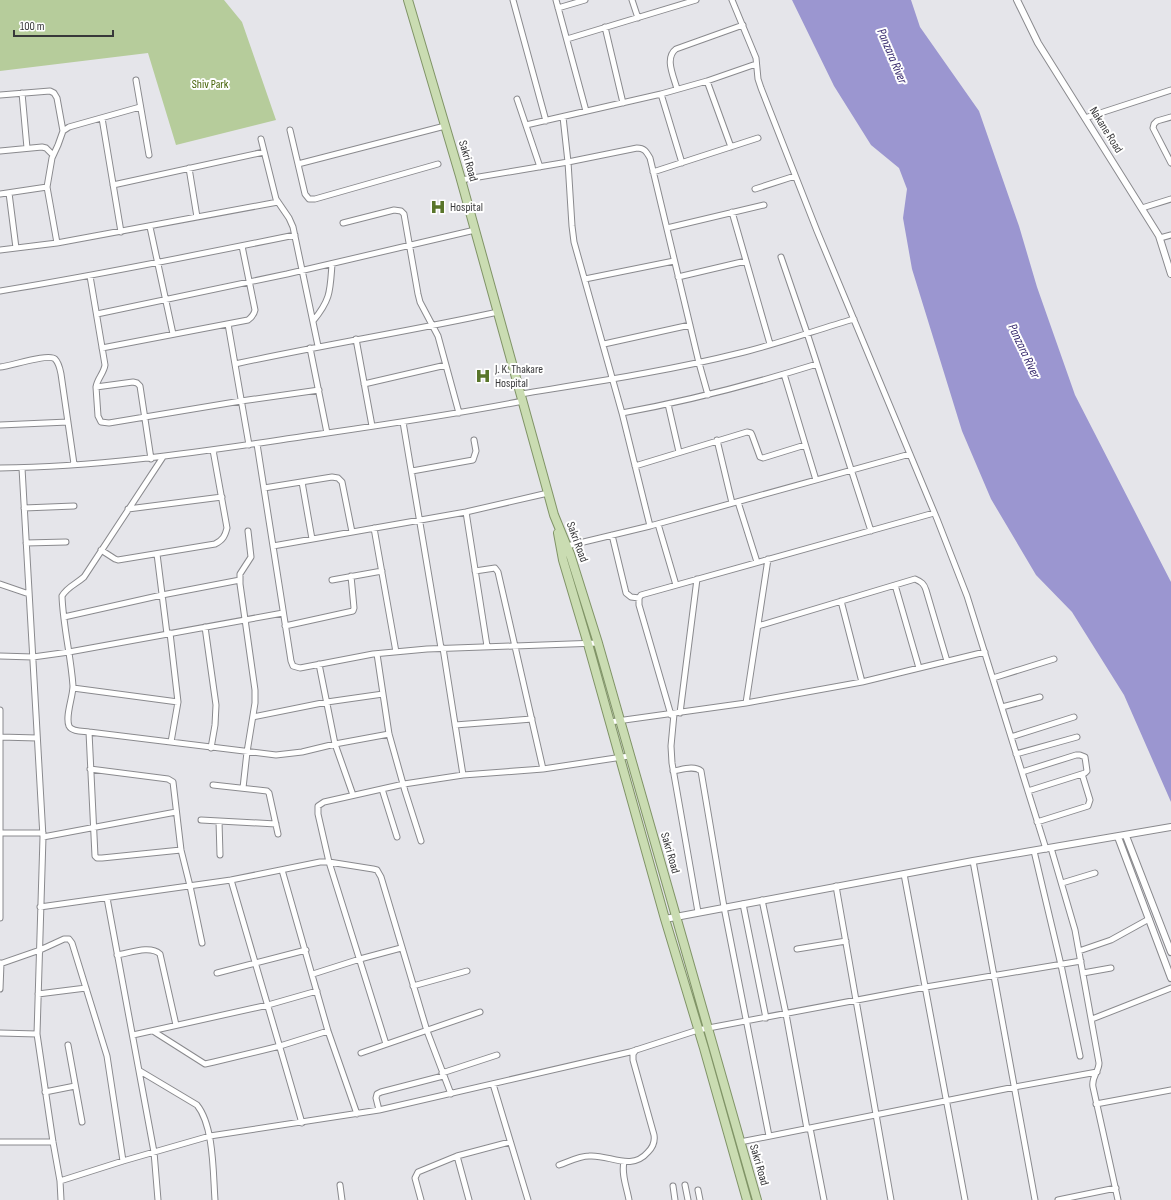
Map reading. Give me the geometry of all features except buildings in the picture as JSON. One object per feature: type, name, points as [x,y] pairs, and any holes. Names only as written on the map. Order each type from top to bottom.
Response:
[{"type":"main road","name":"Sakri Road","points":[[408,0],[461,180],[522,397],[554,515],[563,560],[747,1200]]},
{"type":"main road","name":"Sakri Road","points":[[554,515],[567,546],[598,643],[629,756],[757,1200]]},
{"type":"street","points":[[513,0],[546,121]]},
{"type":"street","points":[[556,0],[586,111]]},
{"type":"street","points":[[558,8],[585,0]]},
{"type":"street","points":[[632,0],[638,18]]},
{"type":"street","points":[[567,39],[696,0]]},
{"type":"street","points":[[732,0],[756,58],[758,79],[795,176],[967,596],[1037,822],[1062,883],[1075,930],[1092,1019],[1099,1063],[1092,1083],[1118,1200]]},
{"type":"street","name":"Nakane Road","points":[[1017,0],[1038,43],[1160,238],[1170,270]]},
{"type":"street","points":[[677,89],[670,66],[672,52],[676,49],[743,25]]},
{"type":"street","points":[[605,28],[623,103]]},
{"type":"street","points":[[526,125],[661,94],[707,81],[756,64]]},
{"type":"street","points":[[136,80],[148,155]]},
{"type":"street","points":[[707,81],[731,147]]},
{"type":"street","points":[[1085,118],[1171,90]]},
{"type":"street","points":[[0,95],[50,91],[54,93],[57,98],[62,131],[46,187],[57,243]]},
{"type":"street","points":[[22,93],[27,148]]},
{"type":"street","points":[[661,94],[682,163]]},
{"type":"street","points":[[517,99],[540,167]]},
{"type":"street","points":[[62,131],[69,127],[140,107]]},
{"type":"street","points":[[563,117],[568,162],[572,233],[604,344],[650,526]]},
{"type":"street","points":[[1171,117],[1157,121],[1153,128],[1169,154],[1171,163]]},
{"type":"street","points":[[102,118],[121,232]]},
{"type":"street","points":[[298,164],[445,126]]},
{"type":"street","points":[[290,130],[305,194],[309,199],[315,199],[438,164]]},
{"type":"street","points":[[653,172],[758,138]]},
{"type":"street","points":[[261,139],[278,202],[289,218],[295,236],[318,346]]},
{"type":"street","points":[[0,151],[42,147],[46,148],[54,155]]},
{"type":"street","points":[[461,180],[643,148],[650,158],[708,395]]},
{"type":"street","points":[[113,184],[264,152]]},
{"type":"street","points":[[189,168],[197,218]]},
{"type":"street","points":[[755,190],[795,176]]},
{"type":"street","points":[[0,194],[46,187]]},
{"type":"street","points":[[9,193],[16,248]]},
{"type":"street","points":[[1142,208],[1171,199]]},
{"type":"street","points":[[0,250],[57,243],[121,232],[278,202]]},
{"type":"street","points":[[667,228],[764,205]]},
{"type":"street","points":[[343,223],[398,210],[401,211],[405,218],[408,246],[420,302],[434,326],[442,347],[459,414]]},
{"type":"street","points":[[732,212],[770,344]]},
{"type":"street","points":[[150,226],[173,334]]},
{"type":"street","points":[[97,314],[303,271],[475,230]]},
{"type":"street","points":[[1160,238],[1171,235]]},
{"type":"street","points":[[0,291],[157,264],[295,236]]},
{"type":"street","points":[[102,348],[248,320],[254,314],[255,310],[242,246]]},
{"type":"street","points":[[781,257],[871,531]]},
{"type":"street","points":[[585,278],[674,261]]},
{"type":"street","points":[[678,277],[746,261]]},
{"type":"street","points":[[313,321],[328,300],[332,264]]},
{"type":"street","points":[[90,276],[106,365],[96,387],[98,416],[101,422],[109,423],[241,401],[319,390]]},
{"type":"street","points":[[235,364],[318,346],[434,326],[498,312]]},
{"type":"street","points":[[0,468],[22,468],[151,459],[459,414],[522,397],[699,363],[742,353],[854,319]]},
{"type":"street","points":[[228,324],[249,445]]},
{"type":"street","points":[[604,344],[690,326]]},
{"type":"street","points":[[356,339],[372,426]]},
{"type":"street","points":[[310,348],[327,433]]},
{"type":"street","points":[[0,367],[50,357],[54,358],[58,363],[61,374],[74,464]]},
{"type":"street","points":[[622,413],[708,395],[817,364]]},
{"type":"street","points":[[364,384],[446,365]]},
{"type":"street","points":[[784,374],[816,480]]},
{"type":"street","points":[[96,387],[133,382],[140,386],[151,459]]},
{"type":"street","points":[[668,404],[679,452]]},
{"type":"street","points":[[0,425],[68,422]]},
{"type":"street","points":[[403,422],[463,775]]},
{"type":"street","points":[[635,466],[743,433],[751,433],[759,456],[763,458],[805,445]]},
{"type":"street","points":[[412,470],[473,460],[476,451],[474,440]]},
{"type":"street","points":[[717,440],[735,503],[756,562]]},
{"type":"street","points":[[256,444],[285,626],[293,666],[300,668],[377,654],[442,648],[598,643]]},
{"type":"street","points":[[101,550],[118,560],[215,544],[221,541],[225,536],[227,528],[213,450]]},
{"type":"street","points":[[567,546],[658,524],[910,454]]},
{"type":"street","points":[[163,457],[84,577],[65,591],[62,596],[73,688],[69,725],[70,728],[74,730],[211,748],[276,755],[302,752],[389,734]]},
{"type":"street","points":[[22,468],[43,835],[37,1034],[60,1181],[61,1200]]},
{"type":"street","points":[[264,488],[332,477],[338,478],[342,482],[352,532]]},
{"type":"street","points":[[302,482],[312,539]]},
{"type":"street","points":[[273,546],[466,512],[548,493]]},
{"type":"street","points":[[128,509],[222,497]]},
{"type":"street","points":[[24,508],[74,506]]},
{"type":"street","points":[[466,512],[487,646]]},
{"type":"street","points":[[612,535],[626,594],[631,597],[639,598],[644,594],[934,513]]},
{"type":"street","points":[[658,524],[676,585]]},
{"type":"street","points":[[374,528],[396,652]]},
{"type":"street","points":[[243,788],[246,752],[253,717],[255,690],[240,580],[240,574],[251,557],[248,531]]},
{"type":"street","points":[[26,544],[66,542]]},
{"type":"street","points":[[157,554],[178,702],[171,742]]},
{"type":"street","points":[[746,703],[768,559]]},
{"type":"street","points":[[475,571],[495,568],[498,572],[543,769]]},
{"type":"street","points":[[332,580],[382,571]]},
{"type":"street","points":[[285,626],[353,611],[351,576]]},
{"type":"street","points":[[680,713],[698,579]]},
{"type":"street","points":[[758,626],[915,579],[924,584],[946,661]]},
{"type":"street","points":[[64,617],[162,595],[240,580]]},
{"type":"street","points":[[0,584],[29,594]]},
{"type":"street","points":[[895,585],[920,668]]},
{"type":"street","points":[[639,598],[639,605],[673,714],[671,746],[673,771],[698,912]]},
{"type":"street","points":[[841,601],[862,682]]},
{"type":"street","points":[[0,656],[33,657],[69,652],[283,613]]},
{"type":"street","points":[[205,627],[216,705],[216,725],[211,748]]},
{"type":"street","points":[[610,722],[620,722],[746,703],[862,682],[985,652]]},
{"type":"street","points":[[377,654],[389,734],[421,841]]},
{"type":"street","points":[[993,678],[1054,659]]},
{"type":"street","points":[[319,664],[335,744],[353,795]]},
{"type":"street","points":[[73,688],[178,702]]},
{"type":"street","points":[[253,717],[326,702],[383,694]]},
{"type":"street","points":[[1002,707],[1040,697]]},
{"type":"street","points":[[0,710],[0,918]]},
{"type":"street","points":[[1011,737],[1074,717]]},
{"type":"street","points":[[455,725],[532,719]]},
{"type":"street","points":[[89,732],[95,856],[97,858],[181,850]]},
{"type":"street","points":[[0,737],[37,738]]},
{"type":"street","points":[[1016,754],[1077,737]]},
{"type":"street","points":[[1022,772],[1080,755],[1085,757],[1088,771],[1028,791]]},
{"type":"street","points":[[386,1044],[329,862],[318,814],[318,806],[324,802],[404,784],[463,775],[543,769],[629,756]]},
{"type":"street","points":[[673,771],[694,768],[698,768],[701,771],[724,907],[769,1136]]},
{"type":"street","points":[[90,769],[171,780],[174,785],[181,850],[202,943]]},
{"type":"street","points":[[1037,822],[1088,806],[1090,800],[1082,774]]},
{"type":"street","points":[[213,785],[267,791],[269,793],[278,834]]},
{"type":"street","points":[[382,789],[397,837]]},
{"type":"street","points":[[0,833],[43,835],[93,828],[176,812]]},
{"type":"street","points":[[201,820],[276,824]]},
{"type":"street","points":[[219,821],[220,855]]},
{"type":"street","points":[[665,919],[973,861],[1126,836],[1171,827]]},
{"type":"street","points":[[1126,836],[1171,952]]},
{"type":"street","points":[[1118,837],[1171,978]]},
{"type":"street","points":[[1034,851],[1061,965],[1080,1056]]},
{"type":"street","points":[[973,861],[1035,1200]]},
{"type":"street","points":[[40,907],[231,880],[315,863],[329,862],[368,867],[377,870],[382,880],[426,1031],[451,1094]]},
{"type":"street","points":[[282,870],[313,974],[328,1031],[356,1114]]},
{"type":"street","points":[[1062,883],[1095,873]]},
{"type":"street","points":[[904,874],[965,1200]]},
{"type":"street","points":[[231,880],[302,1123]]},
{"type":"street","points":[[836,886],[891,1200]]},
{"type":"street","points":[[107,898],[134,1035],[154,1152],[158,1200]]},
{"type":"street","points":[[762,900],[824,1200]]},
{"type":"street","points":[[743,904],[766,1018]]},
{"type":"street","points":[[1079,951],[1111,940],[1149,919]]},
{"type":"street","points":[[0,988],[1,964],[40,950],[64,939],[69,939],[72,943],[107,1056],[123,1161]]},
{"type":"street","points":[[797,949],[846,942]]},
{"type":"street","points":[[313,974],[401,948]]},
{"type":"street","points":[[118,954],[150,949],[156,950],[160,954],[176,1025]]},
{"type":"street","points":[[217,973],[306,950]]},
{"type":"street","points":[[60,1181],[210,1136],[379,1110],[630,1052],[698,1030],[926,987],[1081,961]]},
{"type":"street","points":[[1083,973],[1111,968]]},
{"type":"street","points":[[413,986],[467,971]]},
{"type":"street","points":[[38,994],[86,988]]},
{"type":"street","points":[[1092,1019],[1171,988]]},
{"type":"street","points":[[134,1035],[268,1005],[317,991]]},
{"type":"street","points":[[361,1053],[480,1012]]},
{"type":"street","points":[[153,1030],[205,1064],[280,1046],[328,1031]]},
{"type":"street","points":[[0,1033],[37,1034]]},
{"type":"street","points":[[68,1044],[82,1122]]},
{"type":"street","points":[[559,1165],[588,1156],[612,1159],[622,1162],[634,1161],[645,1155],[652,1146],[655,1139],[633,1060],[633,1054],[636,1050]]},
{"type":"street","points":[[379,1110],[376,1098],[377,1094],[443,1075],[497,1054]]},
{"type":"street","points":[[140,1071],[197,1105],[201,1110],[210,1136],[215,1200]]},
{"type":"street","points":[[740,1142],[1014,1087],[1097,1072]]},
{"type":"street","points":[[493,1084],[528,1200]]},
{"type":"street","points":[[45,1092],[75,1086]]},
{"type":"street","points":[[1096,1104],[1171,1090]]},
{"type":"street","points":[[0,1142],[53,1142]]},
{"type":"street","points":[[421,1200],[415,1178],[418,1172],[457,1156],[510,1142]]},
{"type":"street","points":[[457,1156],[469,1200]]},
{"type":"street","points":[[622,1162],[630,1200]]},
{"type":"street","points":[[340,1185],[342,1200]]},
{"type":"street","points":[[685,1185],[688,1200]]},
{"type":"street","points":[[673,1186],[675,1200]]},
{"type":"street","points":[[1058,1200],[1116,1188]]},
{"type":"street","points":[[698,1190],[700,1200]]},
{"type":"green space","name":"Shiv Park","points":[[0,0],[224,0],[242,22],[276,120],[176,145],[148,53],[0,71]]},
{"type":"water","name":"Panzara River","points":[[792,0],[911,0],[920,27],[979,111],[1019,226],[1037,287],[1075,395],[1171,582],[1171,802],[1124,695],[1072,612],[1036,575],[991,499],[962,431],[912,269],[903,218],[907,189],[899,168],[871,145],[834,86]]},
{"type":"place","name":"Hospital","points":[[438,207]]},
{"type":"place","name":"J. K. Thakare Hospital","points":[[483,376]]}]
